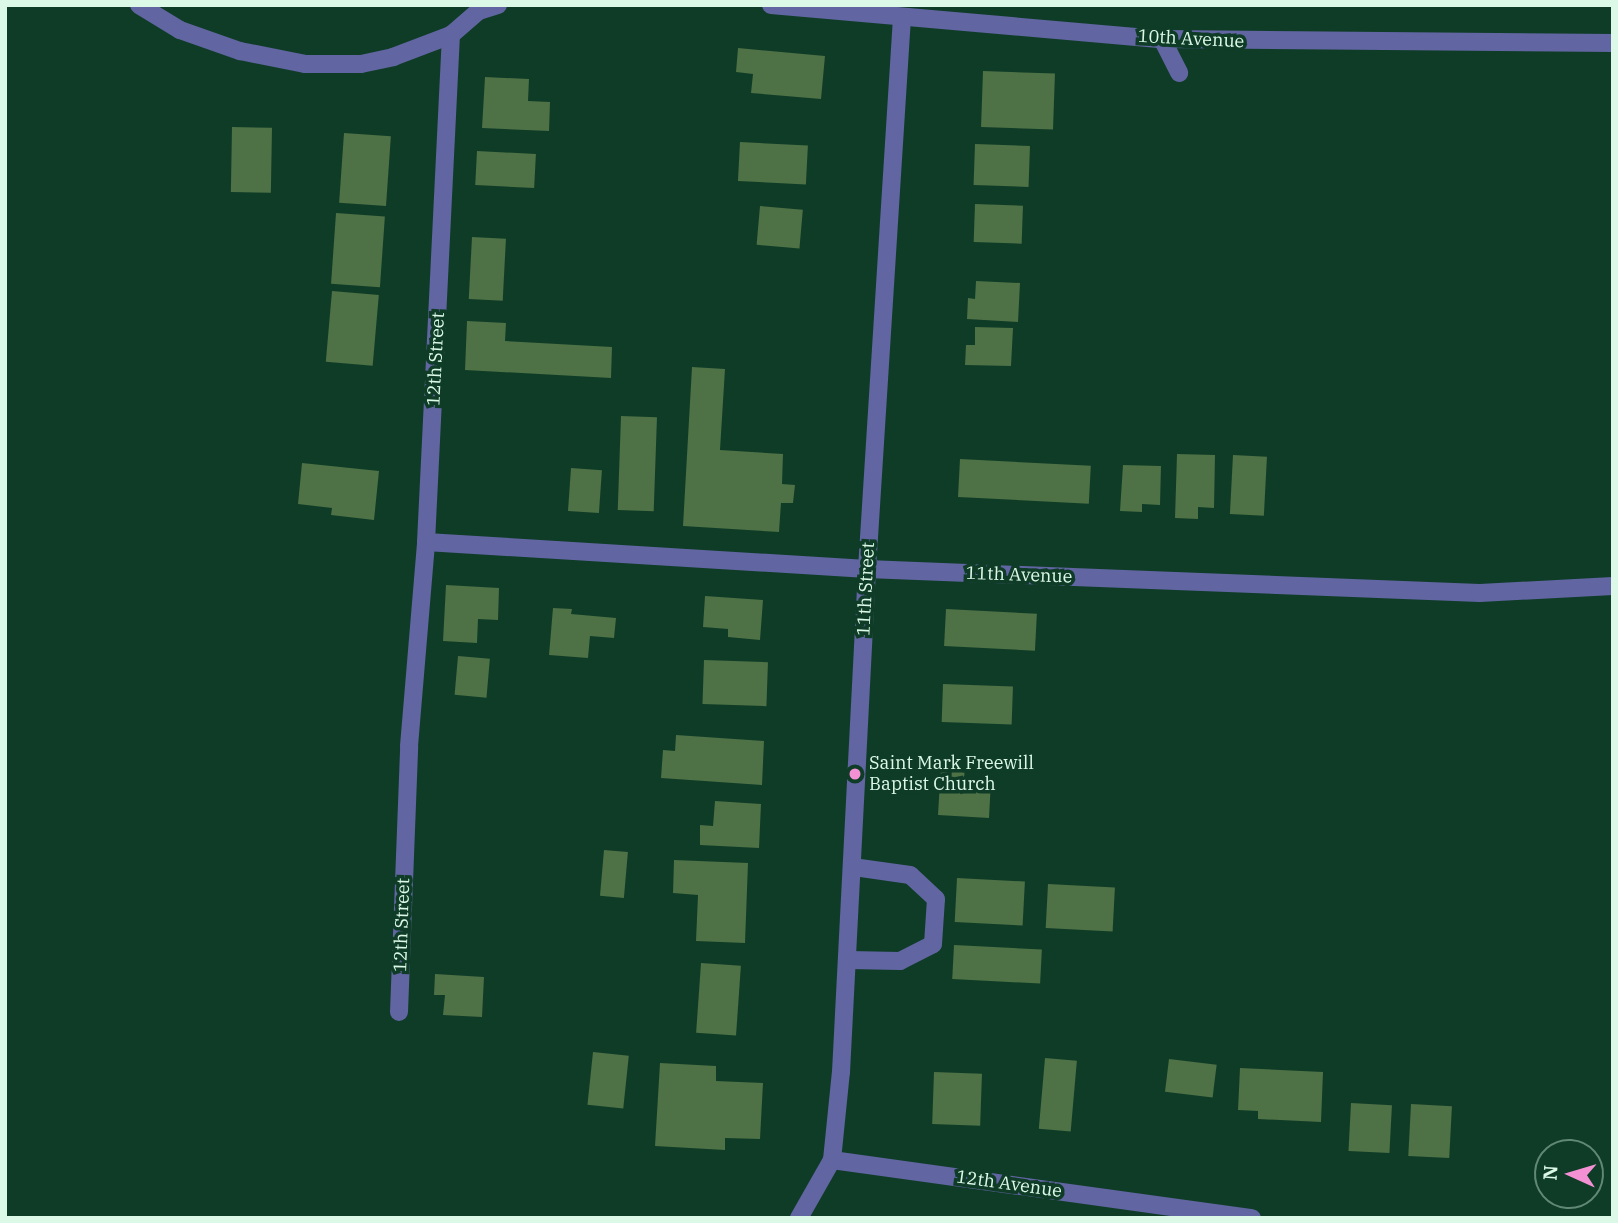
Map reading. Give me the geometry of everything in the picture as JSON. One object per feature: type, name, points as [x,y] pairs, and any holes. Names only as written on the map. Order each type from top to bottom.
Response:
[{"type":"street","points":[[139,5],[180,30],[240,51],[305,64],[361,64],[451,34],[479,11],[498,5]]},
{"type":"street","name":"10th Avenue","points":[[771,5],[1162,39],[1613,43]]},
{"type":"street","name":"11th Street","points":[[832,1160],[849,960],[867,569],[902,17]]},
{"type":"street","name":"12th Street","points":[[399,1012],[409,746],[426,542],[451,34]]},
{"type":"street","points":[[1162,39],[1179,73]]},
{"type":"street","name":"11th Avenue","points":[[426,542],[867,569],[1480,593],[1613,586]]},
{"type":"street","points":[[849,960],[900,961],[933,944],[936,898],[910,875],[853,867]]},
{"type":"street","points":[[799,1218],[832,1160]]},
{"type":"street","name":"12th Avenue","points":[[832,1160],[1252,1218]]},
{"type":"building","points":[[738,48],[825,56],[821,99],[751,93],[753,74],[736,72]]},
{"type":"building","points":[[983,71],[1055,74],[1053,129],[981,127]]},
{"type":"building","points":[[485,77],[529,79],[528,101],[550,102],[549,131],[482,128]]},
{"type":"building","points":[[232,127],[272,128],[271,193],[231,192]]},
{"type":"building","points":[[344,133],[391,136],[386,206],[339,203]]},
{"type":"building","points":[[740,142],[808,146],[806,185],[738,181]]},
{"type":"building","points":[[975,144],[1030,146],[1029,187],[974,185]]},
{"type":"building","points":[[477,151],[536,154],[534,188],[475,185]]},
{"type":"building","points":[[975,204],[1023,206],[1022,244],[974,242]]},
{"type":"building","points":[[760,206],[803,210],[799,249],[757,245]]},
{"type":"building","points":[[336,213],[385,216],[380,287],[331,284]]},
{"type":"building","points":[[472,237],[506,239],[503,301],[469,299]]},
{"type":"building","points":[[976,281],[1020,283],[1018,322],[967,319],[968,298],[975,299]]},
{"type":"building","points":[[332,291],[379,295],[373,366],[326,362]]},
{"type":"building","points":[[467,321],[506,323],[505,341],[612,347],[611,378],[465,370]]},
{"type":"building","points":[[975,327],[1013,328],[1011,366],[965,365],[966,345],[975,345]]},
{"type":"building","points":[[692,367],[725,369],[720,450],[783,454],[782,484],[795,485],[793,503],[781,503],[779,532],[683,526]]},
{"type":"building","points":[[621,416],[657,417],[654,511],[618,510]]},
{"type":"building","points":[[1177,454],[1215,455],[1214,508],[1198,507],[1198,519],[1175,518]]},
{"type":"building","points":[[1233,455],[1267,457],[1264,516],[1230,514]]},
{"type":"building","points":[[960,459],[1091,466],[1089,504],[958,497]]},
{"type":"building","points":[[302,463],[379,471],[374,520],[331,515],[332,508],[298,504]]},
{"type":"building","points":[[1123,465],[1161,466],[1160,505],[1142,504],[1142,512],[1120,511]]},
{"type":"building","points":[[571,468],[602,470],[599,513],[568,511]]},
{"type":"building","points":[[446,585],[499,588],[498,620],[478,619],[477,643],[443,641]]},
{"type":"building","points":[[705,596],[763,600],[760,640],[728,637],[728,629],[703,627]]},
{"type":"building","points":[[553,608],[572,609],[571,614],[616,618],[614,638],[590,636],[588,658],[549,655]]},
{"type":"building","points":[[946,609],[1037,614],[1035,651],[944,646]]},
{"type":"building","points":[[458,656],[490,659],[486,698],[455,695]]},
{"type":"building","points":[[704,660],[768,662],[766,706],[702,704]]},
{"type":"building","points":[[943,684],[1013,686],[1012,724],[942,722]]},
{"type":"building","points":[[676,735],[764,741],[762,785],[661,778],[663,750],[675,751]]},
{"type":"building","points":[[941,764],[965,765],[964,779],[991,780],[989,818],[938,815]]},
{"type":"building","points":[[715,801],[761,804],[759,848],[700,845],[700,825],[713,826]]},
{"type":"building","points":[[604,850],[628,852],[624,898],[600,896]]},
{"type":"building","points":[[674,860],[748,863],[745,943],[696,941],[698,895],[673,893]]},
{"type":"building","points":[[957,878],[1025,882],[1023,925],[955,922]]},
{"type":"building","points":[[1048,884],[1115,888],[1113,931],[1046,928]]},
{"type":"building","points":[[954,945],[1042,950],[1040,984],[952,979]]},
{"type":"building","points":[[701,963],[741,966],[736,1036],[696,1033]]},
{"type":"building","points":[[435,974],[484,977],[482,1017],[443,1015],[445,995],[434,995]]},
{"type":"building","points":[[593,1052],[629,1056],[623,1108],[587,1105]]},
{"type":"building","points":[[1045,1058],[1077,1061],[1071,1132],[1039,1129]]},
{"type":"building","points":[[1169,1059],[1217,1065],[1213,1098],[1165,1092]]},
{"type":"building","points":[[660,1063],[716,1066],[716,1081],[763,1083],[760,1139],[725,1138],[725,1150],[655,1146]]},
{"type":"building","points":[[1240,1068],[1323,1072],[1321,1122],[1258,1119],[1258,1111],[1238,1110]]},
{"type":"building","points":[[934,1072],[982,1074],[980,1126],[932,1124]]},
{"type":"building","points":[[1351,1103],[1392,1105],[1389,1153],[1348,1151]]},
{"type":"building","points":[[1411,1104],[1452,1106],[1449,1158],[1408,1156]]},
{"type":"place","name":"Saint Mark Freewill Baptist Church","points":[[855,774]]}]
